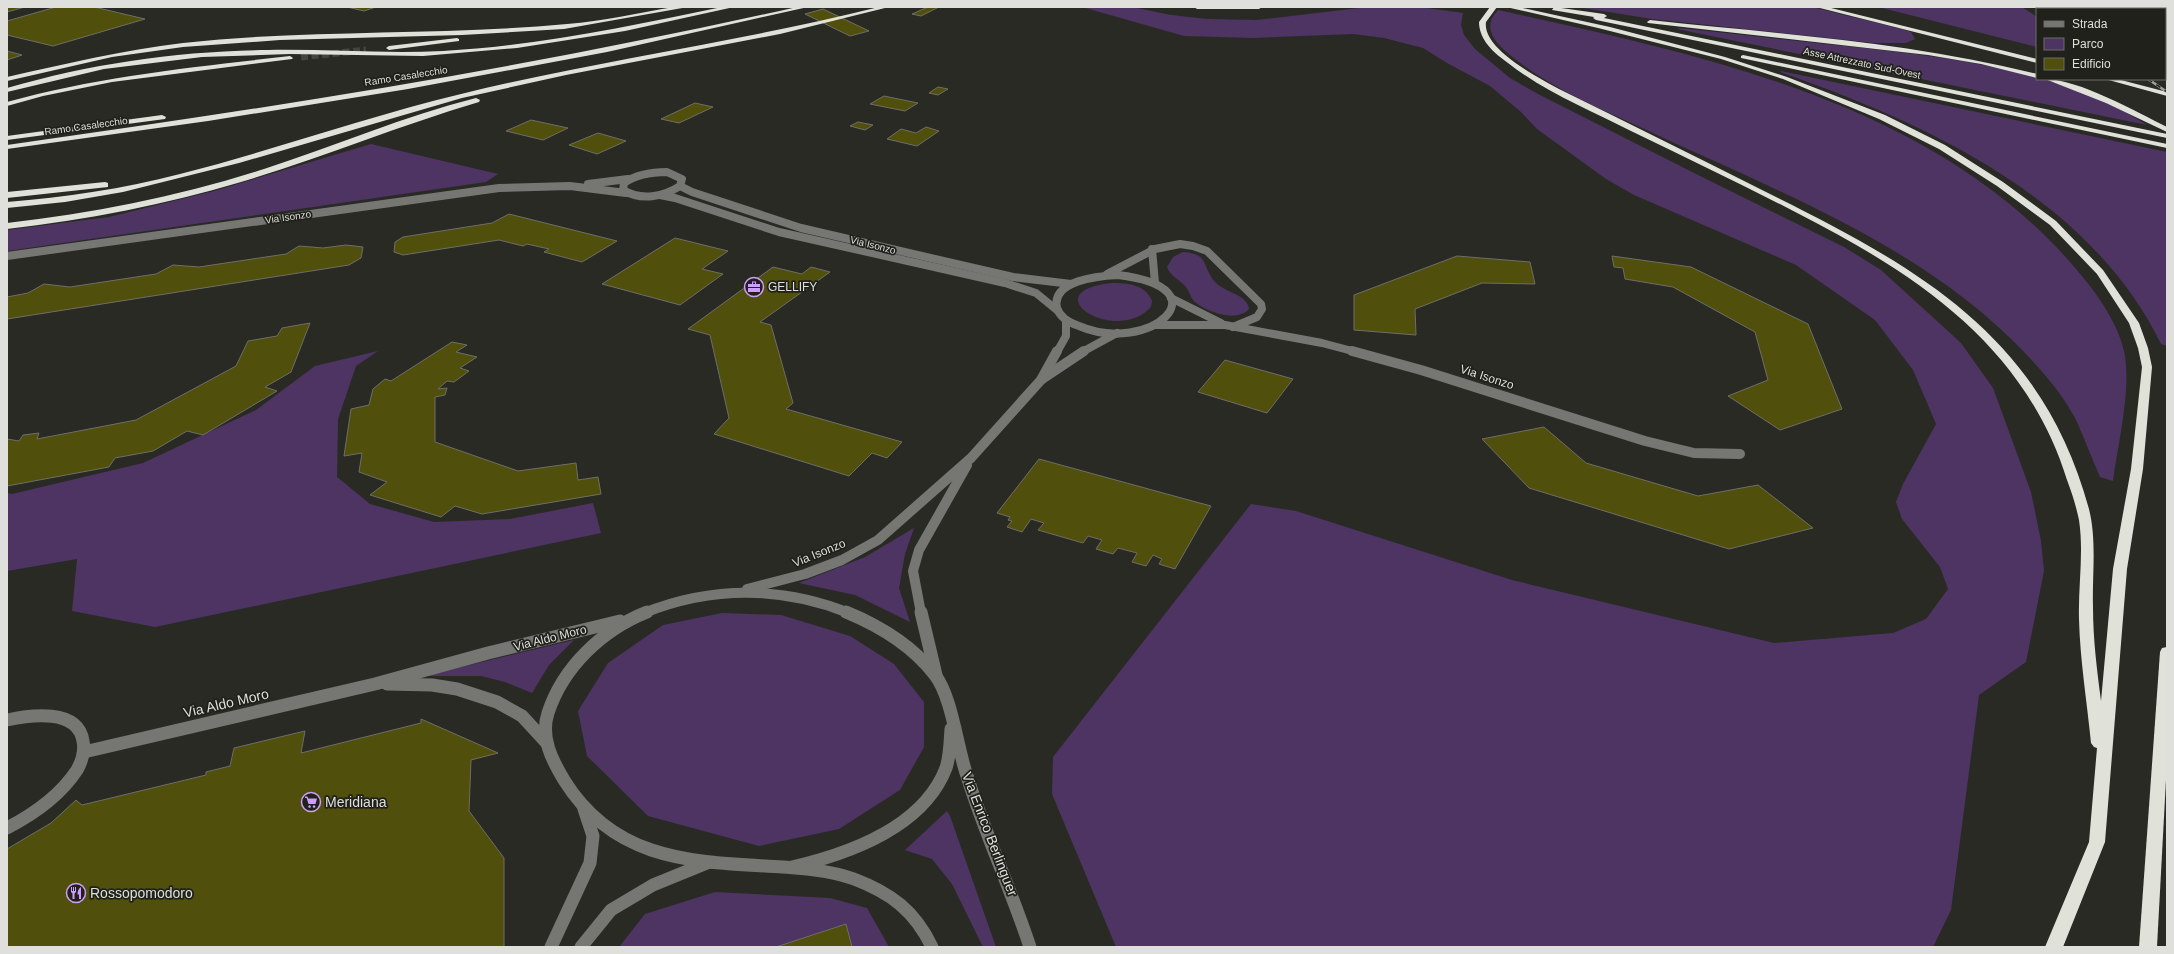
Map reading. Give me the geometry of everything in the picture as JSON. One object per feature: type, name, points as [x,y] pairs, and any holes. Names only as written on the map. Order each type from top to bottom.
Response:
[{"type":"highway","points":[[366,50],[572,26],[685,7]]},
{"type":"highway","points":[[7,90],[59,76],[132,63],[223,53],[452,53],[538,43],[732,7]]},
{"type":"highway","points":[[709,20],[771,7]]},
{"type":"highway","name":"Ramo Casalecchio","points":[[7,146],[173,123],[435,82],[565,58],[806,7]]},
{"type":"highway","points":[[7,205],[78,198],[181,177],[457,97],[620,63],[752,39],[835,21],[886,7]]},
{"type":"highway","points":[[1198,7],[1260,7]]},
{"type":"highway","points":[[1505,7],[1516,8]]},
{"type":"highway","points":[[1508,7],[1601,27],[1723,58],[1779,76],[1882,116],[1942,147],[2000,184],[2053,223],[2100,272],[2120,298],[2134,323],[2143,348],[2146,367],[2137,469],[2120,569],[2097,842],[2054,947]]},
{"type":"highway","points":[[1544,7],[1675,25],[1928,53],[1981,62],[2036,76]]},
{"type":"highway","points":[[1819,7],[2036,61]]},
{"type":"highway","name":"Asse Attrezzato Sud-Ovest","points":[[1554,9],[2166,132]]},
{"type":"highway","points":[[7,195],[95,186],[175,171],[452,92],[553,66],[676,40],[790,11]]},
{"type":"highway","points":[[1490,11],[1482,26],[1487,40],[1504,58],[1556,91],[1864,245],[1918,279],[1951,304],[2004,354],[2027,382],[2048,415],[2066,452],[2083,511],[2089,548],[2086,618],[2102,770]]},
{"type":"highway","points":[[7,79],[112,55],[183,45],[280,38],[462,33],[572,26]]},
{"type":"highway","name":"Asse Attrezzato Sud-Ovest","points":[[1601,27],[2167,146]]},
{"type":"highway","points":[[635,36],[665,30]]},
{"type":"highway","points":[[7,104],[66,88],[125,77],[301,57]]},
{"type":"highway","points":[[7,226],[104,212],[186,194],[267,170],[447,109],[620,63]]},
{"type":"highway","points":[[2052,80],[2109,101],[2166,132]]},
{"type":"highway","points":[[2113,80],[2167,94]]},
{"type":"highway","name":"Ramo Casalecchio","points":[[7,138],[167,116]]},
{"type":"highway","points":[[2148,947],[2152,862],[2167,652]]},
{"type":"street","points":[[667,172],[682,179],[680,186],[660,195],[641,197],[626,193],[570,186],[628,179],[649,173],[667,172]]},
{"type":"street","points":[[626,193],[622,187],[628,179]]},
{"type":"street","name":"Via Isonzo","points":[[7,256],[455,193],[499,188],[570,186]]},
{"type":"street","name":"Via Isonzo","points":[[680,186],[692,192],[801,228],[1013,277],[1071,284]]},
{"type":"street","name":"Via Isonzo","points":[[660,195],[779,232],[1005,283],[1036,293],[1058,311],[1066,320]]},
{"type":"street","points":[[1105,275],[1155,248],[1179,243],[1191,245],[1207,250],[1261,304],[1260,314],[1229,326],[1156,324]]},
{"type":"street","points":[[1155,248],[1155,283]]},
{"type":"street","points":[[1058,311],[1056,305],[1058,295],[1071,284],[1080,280],[1105,275],[1132,276],[1155,283],[1171,298],[1229,326]]},
{"type":"street","points":[[1041,380],[1066,336],[1066,320],[1089,330],[1119,333],[1135,331],[1156,324],[1170,313],[1172,304],[1171,298]]},
{"type":"street","name":"Via Isonzo","points":[[1229,326],[1322,343],[1362,353],[1645,441],[1694,453],[1740,454]]},
{"type":"street","points":[[1041,380],[1093,345],[1119,333]]},
{"type":"street","name":"Via Isonzo","points":[[740,592],[805,574],[842,560],[878,540],[971,458],[1041,380]]},
{"type":"street","name":"Via Isonzo","points":[[936,676],[917,596],[914,571],[919,550],[971,458]]},
{"type":"street","name":"Via Enrico Berlinguer","points":[[932,947],[913,914],[897,901],[868,885],[838,874],[707,863],[669,855],[628,841],[605,827],[584,809],[558,772],[546,742],[547,720],[551,703],[575,664],[592,645],[610,631],[632,618],[690,599],[740,592],[782,595],[812,601],[858,616],[881,628],[901,642],[936,676],[948,700],[951,721],[968,781],[1016,905],[1030,947]]},
{"type":"street","name":"Via Aldo Moro","points":[[84,752],[375,684],[632,618]]},
{"type":"street","name":"Via Aldo Moro","points":[[375,684],[432,685],[457,688],[497,702],[522,716],[546,742]]},
{"type":"street","points":[[7,720],[29,716],[61,718],[73,723],[81,731],[85,740],[84,752],[78,768],[65,786],[46,803],[7,828]]},
{"type":"street","name":"Via Enrico Berlinguer","points":[[786,869],[845,853],[877,838],[898,824],[925,800],[944,773],[949,748],[951,721]]},
{"type":"street","points":[[552,947],[590,863],[593,836],[584,809]]},
{"type":"street","points":[[581,947],[611,910],[653,885],[707,863]]},
{"type":"green space","points":[[1082,7],[1132,7],[1171,15],[1208,19],[1256,20],[1368,7],[1420,7],[1463,13],[1461,25],[1464,35],[1475,49],[1510,78],[1538,94],[1696,174],[1844,247],[1881,270],[1961,343],[1993,388],[2031,492],[2041,541],[2044,571],[2026,662],[1979,695],[1951,910],[1933,947],[1116,947],[1052,794],[1053,757],[1251,504],[1296,511],[1512,580],[1774,643],[1893,633],[1926,619],[1948,589],[1940,567],[1902,519],[1896,502],[1903,484],[1936,424],[1913,370],[1875,320],[1796,265],[1634,195],[1606,179],[1537,129],[1521,112],[1490,86],[1447,63],[1423,48],[1384,38],[1353,34],[1253,38],[1184,36]]},
{"type":"green space","points":[[1577,7],[1812,7],[1902,29],[1911,32],[1915,39],[1906,43],[1874,43],[1652,19]]},
{"type":"green space","points":[[1878,7],[2022,7],[2036,16],[2036,47]]},
{"type":"green space","points":[[1498,10],[1649,45],[1725,65],[1800,90],[1872,119],[1940,155],[2004,199],[2061,252],[2080,273],[2107,311],[2120,337],[2126,365],[2126,381],[2123,416],[2113,481],[2100,477],[2077,422],[2061,395],[2047,378],[2026,354],[1987,317],[1944,283],[1899,254],[1803,202],[1599,108],[1543,79],[1510,55],[1495,40],[1490,29],[1493,17]]},
{"type":"green space","points":[[1680,28],[1884,50],[1963,61],[2036,77],[2036,80],[2046,80],[2113,106],[2147,125],[1677,29]]},
{"type":"green space","points":[[1780,72],[2167,152],[2167,346],[2161,344],[2130,292],[2092,247],[2048,207],[1999,172],[1946,142],[1891,115],[1835,92]]},
{"type":"green space","points":[[371,144],[498,174],[486,182],[7,251],[7,230],[109,217],[214,191]]},
{"type":"green space","points":[[1183,252],[1192,253],[1202,258],[1208,272],[1216,283],[1244,300],[1249,309],[1244,313],[1230,316],[1214,312],[1200,306],[1195,302],[1187,288],[1175,278],[1167,267],[1173,257]]},
{"type":"green space","points":[[1111,283],[1129,284],[1145,291],[1152,301],[1151,307],[1136,318],[1118,321],[1102,319],[1088,313],[1079,305],[1079,296],[1089,288]]},
{"type":"green space","points":[[378,351],[356,366],[338,419],[337,477],[370,504],[434,522],[510,519],[593,503],[601,533],[155,627],[72,611],[77,559],[7,571],[7,493],[12,494],[143,463],[256,410],[315,366]]},
{"type":"green space","points":[[914,528],[905,554],[899,588],[910,622],[855,595],[799,583],[865,557]]},
{"type":"green space","points":[[722,613],[781,615],[850,636],[894,664],[924,702],[924,747],[900,790],[839,829],[759,846],[648,816],[587,756],[578,711],[608,663],[663,625]]},
{"type":"green space","points":[[574,640],[549,665],[532,693],[505,682],[481,676],[424,676]]},
{"type":"green space","points":[[947,811],[996,947],[983,947],[952,884],[932,859],[905,850]]},
{"type":"green space","points":[[715,892],[830,898],[867,908],[889,947],[619,947],[645,914]]},
{"type":"building","points":[[7,7],[25,7],[7,12]]},
{"type":"building","points":[[56,7],[94,7],[145,19],[53,46],[7,35],[7,21]]},
{"type":"building","points":[[347,7],[376,7],[364,11]]},
{"type":"building","points":[[928,7],[939,7],[921,16],[912,14]]},
{"type":"building","points":[[2096,7],[2159,8],[2098,8]]},
{"type":"building","points":[[823,9],[869,31],[850,36],[805,14]]},
{"type":"building","points":[[7,51],[22,55],[7,60]]},
{"type":"building","points":[[938,87],[948,89],[938,95],[929,93]]},
{"type":"building","points":[[884,96],[918,103],[905,111],[870,104]]},
{"type":"building","points":[[695,103],[713,107],[679,123],[661,119]]},
{"type":"building","points":[[531,120],[568,128],[543,140],[506,131]]},
{"type":"building","points":[[858,122],[873,125],[865,130],[850,126]]},
{"type":"building","points":[[926,127],[939,131],[917,146],[887,139],[901,129],[916,133]]},
{"type":"building","points":[[598,133],[626,141],[597,154],[569,145]]},
{"type":"building","points":[[509,214],[617,241],[582,262],[544,252],[549,249],[527,244],[523,246],[499,240],[403,255],[394,252],[395,242],[403,237],[492,223]]},
{"type":"building","points":[[675,238],[728,251],[702,269],[723,274],[680,305],[602,284]]},
{"type":"building","points":[[346,245],[363,247],[361,258],[349,265],[7,319],[7,297],[28,293],[44,284],[70,287],[156,274],[173,265],[199,267],[286,254],[299,246],[323,248]]},
{"type":"building","points":[[1457,256],[1530,262],[1535,284],[1482,283],[1415,309],[1416,335],[1354,330],[1354,295]]},
{"type":"building","points":[[1612,256],[1691,267],[1808,324],[1842,409],[1780,430],[1728,396],[1768,380],[1755,332],[1673,287],[1625,279],[1623,268],[1614,267]]},
{"type":"building","points":[[773,267],[802,274],[811,267],[830,272],[760,322],[771,325],[793,403],[786,409],[902,442],[887,458],[872,453],[849,476],[714,434],[729,418],[710,335],[688,329]]},
{"type":"building","points":[[310,323],[291,372],[265,387],[277,391],[203,435],[187,431],[153,451],[115,458],[109,467],[7,486],[7,439],[19,441],[23,435],[39,433],[37,439],[136,420],[236,366],[248,341],[277,336],[282,328]]},
{"type":"building","points":[[452,342],[467,345],[456,352],[477,357],[460,368],[469,371],[454,382],[447,381],[438,389],[447,388],[445,395],[435,397],[435,442],[518,471],[576,463],[578,480],[598,477],[601,494],[482,514],[455,506],[441,517],[370,495],[387,482],[359,472],[362,453],[344,456],[351,409],[369,405],[373,389],[385,379],[391,381]]},
{"type":"building","points":[[1225,360],[1293,379],[1267,413],[1198,392]]},
{"type":"building","points":[[1544,427],[1586,463],[1698,496],[1758,485],[1813,528],[1729,549],[1529,488],[1482,439]]},
{"type":"building","points":[[1039,459],[1211,506],[1175,569],[1159,564],[1162,559],[1153,555],[1146,566],[1132,562],[1137,553],[1118,548],[1113,554],[1096,549],[1102,540],[1088,536],[1083,543],[1038,530],[1044,523],[1031,519],[1022,532],[1007,527],[1012,521],[1008,520],[1010,517],[997,513]]},
{"type":"building","name":"Meridiana","points":[[421,719],[498,753],[471,760],[469,811],[504,858],[504,947],[7,947],[7,849],[51,823],[76,800],[82,805],[206,775],[206,772],[230,766],[234,748],[305,731],[301,753],[421,723]]},
{"type":"building","points":[[846,924],[852,947],[776,947]]},
{"type":"tunnel","points":[[301,57],[366,50]]},
{"type":"railway","points":[[2149,80],[2167,92]]},
{"type":"place","name":"GELLIFY","points":[[754,287]]},
{"type":"place","name":"Meridiana","points":[[311,802]]},
{"type":"place","name":"Rossopomodoro","points":[[76,893]]}]
